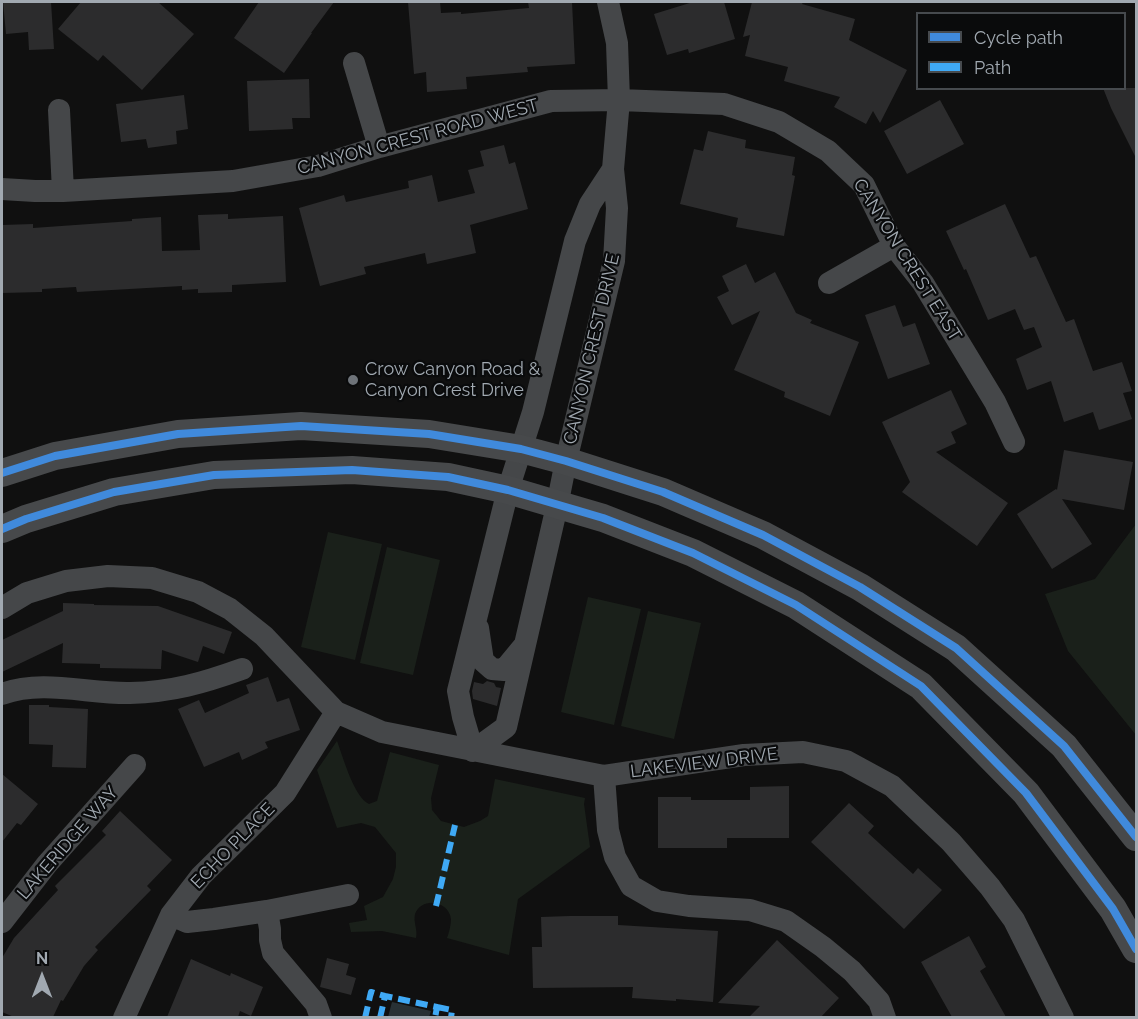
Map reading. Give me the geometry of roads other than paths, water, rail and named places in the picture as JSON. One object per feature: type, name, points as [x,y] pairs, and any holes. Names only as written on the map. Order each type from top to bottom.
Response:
[{"type":"main road","points":[[2,473],[56,456],[178,434],[301,426],[429,434],[522,449],[663,492],[763,535],[860,587],[956,648],[1064,746],[1137,837]]},
{"type":"main road","points":[[2,529],[26,519],[114,492],[214,475],[352,470],[448,477],[508,490],[603,518],[703,558],[796,605],[921,686],[1026,794],[1113,909],[1137,949]]},
{"type":"street","name":"CANYON CREST DRIVE","points":[[608,2],[617,43],[619,100],[613,169],[617,208],[615,261],[566,461],[506,727],[473,751],[458,691],[508,490],[533,412],[575,241],[590,204],[613,169]]},
{"type":"street","points":[[354,63],[379,147]]},
{"type":"street","name":"CANYON CREST ROAD WEST","points":[[2,189],[63,191],[233,181],[318,166],[379,147],[551,101],[619,100]]},
{"type":"street","name":"CANYON CREST EAST","points":[[619,100],[724,104],[779,122],[828,151],[864,185],[894,246],[923,283],[995,402],[1014,442]]},
{"type":"street","points":[[59,110],[63,191]]},
{"type":"street","points":[[829,283],[894,246]]},
{"type":"street","points":[[2,608],[27,593],[66,581],[108,576],[152,578],[198,592],[230,609],[264,636],[336,712]]},
{"type":"street","points":[[476,618],[483,661],[492,669],[504,670],[526,643]]},
{"type":"street","points":[[2,694],[42,687],[128,693],[164,692],[202,683],[242,669]]},
{"type":"street","name":"LAKEVIEW DRIVE","points":[[336,712],[382,732],[604,777],[744,755],[803,752],[846,760],[892,786],[951,842],[990,887],[1014,920],[1063,1017]]},
{"type":"street","name":"ECHO PLACE","points":[[124,1017],[171,915],[201,876],[285,794],[336,712]]},
{"type":"street","name":"LAKERIDGE WAY","points":[[2,922],[47,864],[135,765]]},
{"type":"street","points":[[604,777],[608,830],[615,858],[631,886],[657,901],[688,906],[750,910],[786,921],[852,971],[879,1001],[885,1017]]},
{"type":"street","points":[[171,915],[187,922],[267,911],[348,895]]},
{"type":"street","points":[[267,911],[273,953],[316,1004],[321,1017]]},
{"type":"place","name":"Crow Canyon Road & Canyon Crest Drive","points":[[353,380]]}]
